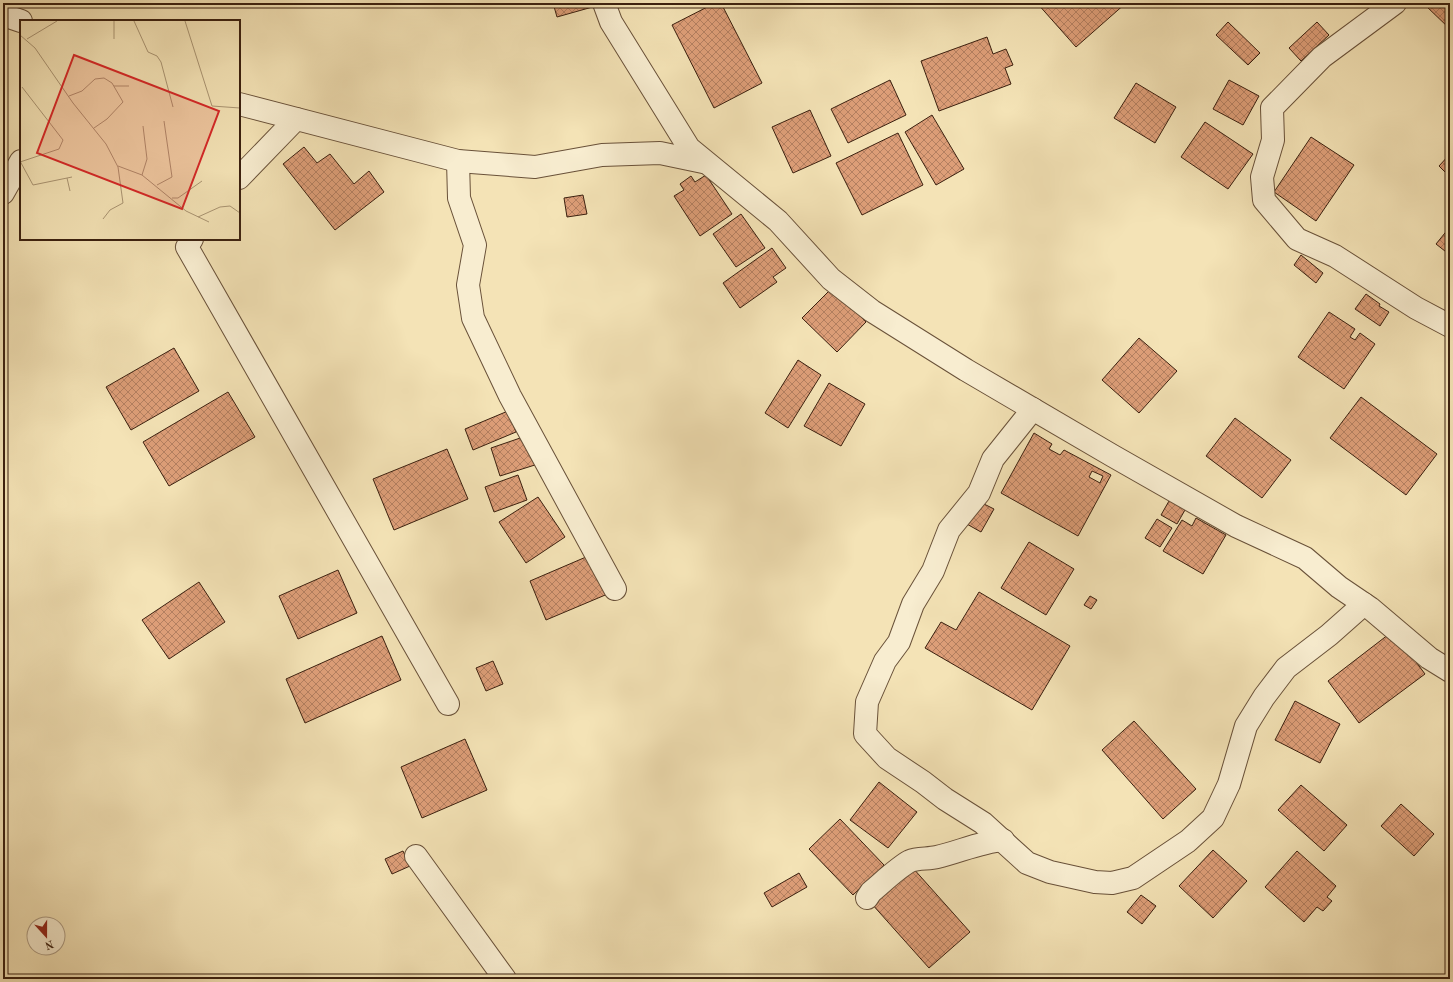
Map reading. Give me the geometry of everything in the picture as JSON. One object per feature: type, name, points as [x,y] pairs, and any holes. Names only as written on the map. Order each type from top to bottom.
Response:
[{"type":"street","points":[[604,3],[611,22],[689,148],[703,162],[778,222],[831,279],[872,311],[966,370],[1236,526],[1305,558],[1339,587],[1364,604],[1429,658],[1450,671]]},
{"type":"street","points":[[1395,3],[1322,57],[1272,108],[1273,140],[1262,177],[1264,200],[1297,239],[1335,256],[1416,308],[1450,326]]},
{"type":"street","points":[[3,15],[20,22]]},
{"type":"street","points":[[240,104],[458,161],[535,166],[602,155],[660,153],[703,162]]},
{"type":"street","points":[[240,177],[296,119]]},
{"type":"street","points":[[458,161],[459,198],[475,245],[468,286],[473,318],[510,396],[615,589]]},
{"type":"street","points":[[3,193],[20,163]]},
{"type":"street","points":[[192,240],[188,247],[448,704]]},
{"type":"street","points":[[1033,409],[993,459],[979,493],[948,530],[933,571],[913,604],[899,642],[885,661],[867,702],[865,734],[887,758],[945,799],[983,823],[1027,863],[1050,872],[1095,882],[1112,883],[1133,878],[1188,841],[1213,818],[1229,784],[1246,726],[1264,697],[1286,668],[1330,635],[1364,604]]},
{"type":"street","points":[[867,898],[871,892],[910,861],[938,857],[953,851],[972,848],[987,841],[1002,840]]},
{"type":"street","points":[[416,856],[505,979]]},
{"type":"building","points":[[553,3],[596,3],[596,6],[557,17]]},
{"type":"building","points":[[715,3],[721,3],[762,83],[714,108],[672,25]]},
{"type":"building","points":[[1037,3],[1126,3],[1076,47]]},
{"type":"building","points":[[1429,3],[1450,3],[1450,29],[1426,6]]},
{"type":"building","points":[[1228,22],[1260,53],[1248,65],[1216,35]]},
{"type":"building","points":[[1317,22],[1329,35],[1301,61],[1289,48]]},
{"type":"building","points":[[987,37],[993,54],[1006,49],[1013,65],[1005,68],[1011,84],[939,111],[921,61]]},
{"type":"building","points":[[890,80],[906,115],[848,143],[831,109]]},
{"type":"building","points":[[1229,80],[1259,96],[1243,125],[1213,109]]},
{"type":"building","points":[[1136,83],[1176,107],[1155,143],[1114,118]]},
{"type":"building","points":[[810,110],[831,156],[793,173],[772,127]]},
{"type":"building","points":[[932,115],[964,169],[936,185],[905,132]]},
{"type":"building","points":[[1205,122],[1253,154],[1228,189],[1181,157]]},
{"type":"building","points":[[898,133],[923,185],[862,215],[836,163]]},
{"type":"building","points":[[1311,137],[1354,165],[1316,221],[1274,192]]},
{"type":"building","points":[[304,147],[317,163],[330,154],[354,184],[369,171],[384,192],[335,230],[283,164]]},
{"type":"building","points":[[1450,154],[1450,177],[1439,166]]},
{"type":"building","points":[[706,175],[732,214],[700,236],[674,196],[684,190],[680,184],[691,176],[695,182]]},
{"type":"building","points":[[583,195],[587,214],[567,217],[564,198]]},
{"type":"building","points":[[741,214],[765,248],[736,267],[713,234]]},
{"type":"building","points":[[1449,228],[1450,229],[1450,255],[1436,244]]},
{"type":"building","points":[[772,248],[786,268],[773,277],[777,282],[740,308],[723,283]]},
{"type":"building","points":[[1301,255],[1323,273],[1316,283],[1294,265]]},
{"type":"building","points":[[832,288],[866,322],[837,352],[802,318]]},
{"type":"building","points":[[1366,294],[1380,304],[1379,306],[1389,312],[1380,326],[1355,309]]},
{"type":"building","points":[[1329,312],[1355,329],[1350,337],[1355,340],[1360,333],[1375,344],[1344,389],[1298,357]]},
{"type":"building","points":[[1139,338],[1177,371],[1139,413],[1102,380]]},
{"type":"building","points":[[174,348],[199,391],[131,430],[106,387]]},
{"type":"building","points":[[798,360],[821,375],[788,428],[765,413]]},
{"type":"building","points":[[829,383],[865,404],[841,446],[804,426]]},
{"type":"building","points":[[228,392],[255,437],[169,486],[143,442]]},
{"type":"building","points":[[1361,397],[1437,454],[1406,495],[1330,438]]},
{"type":"building","points":[[508,411],[516,432],[473,450],[465,429]]},
{"type":"building","points":[[1235,418],[1291,460],[1262,498],[1206,456]]},
{"type":"building","points":[[1034,433],[1052,444],[1049,449],[1060,455],[1064,450],[1111,475],[1078,536],[1001,493]],"holes":[[[1092,471],[1103,476],[1100,483],[1089,477]]]},
{"type":"building","points":[[529,435],[538,464],[500,476],[491,448]]},
{"type":"building","points":[[447,449],[468,499],[394,530],[373,479]]},
{"type":"building","points":[[518,475],[527,500],[494,512],[485,487]]},
{"type":"building","points":[[1173,494],[1189,503],[1177,524],[1161,515]]},
{"type":"building","points":[[538,497],[565,537],[526,563],[499,522]]},
{"type":"building","points":[[978,501],[994,509],[981,532],[965,523]]},
{"type":"building","points":[[1196,518],[1226,535],[1203,574],[1163,551],[1182,520],[1192,526]]},
{"type":"building","points":[[1157,519],[1172,528],[1160,547],[1145,538]]},
{"type":"building","points":[[1029,542],[1074,569],[1046,615],[1001,588]]},
{"type":"building","points":[[593,554],[610,593],[546,620],[530,581]]},
{"type":"building","points":[[338,570],[357,613],[298,639],[279,596]]},
{"type":"building","points":[[199,582],[225,622],[169,659],[142,620]]},
{"type":"building","points":[[979,592],[1070,646],[1032,710],[925,648],[941,622],[956,630]]},
{"type":"building","points":[[1090,596],[1097,600],[1091,609],[1084,605]]},
{"type":"building","points":[[1393,631],[1425,674],[1359,723],[1328,681]]},
{"type":"building","points":[[382,636],[401,680],[305,723],[286,679]]},
{"type":"building","points":[[493,661],[503,684],[486,691],[476,668]]},
{"type":"building","points":[[1295,701],[1340,724],[1320,763],[1275,740]]},
{"type":"building","points":[[1134,721],[1196,789],[1163,819],[1102,750]]},
{"type":"building","points":[[465,739],[487,790],[422,818],[401,767]]},
{"type":"building","points":[[879,782],[917,812],[888,848],[850,820]]},
{"type":"building","points":[[1301,785],[1347,825],[1324,851],[1278,810]]},
{"type":"building","points":[[1401,804],[1434,834],[1414,856],[1381,826]]},
{"type":"building","points":[[840,819],[884,865],[853,895],[809,849]]},
{"type":"building","points":[[1213,850],[1247,881],[1213,918],[1179,886]]},
{"type":"building","points":[[403,851],[410,866],[392,874],[385,859]]},
{"type":"building","points":[[1297,851],[1336,886],[1327,897],[1332,901],[1323,911],[1317,907],[1304,922],[1265,887]]},
{"type":"building","points":[[912,867],[970,932],[929,968],[871,903]]},
{"type":"building","points":[[799,873],[807,887],[772,907],[764,893]]},
{"type":"building","points":[[1141,895],[1156,906],[1142,924],[1127,912]]}]
